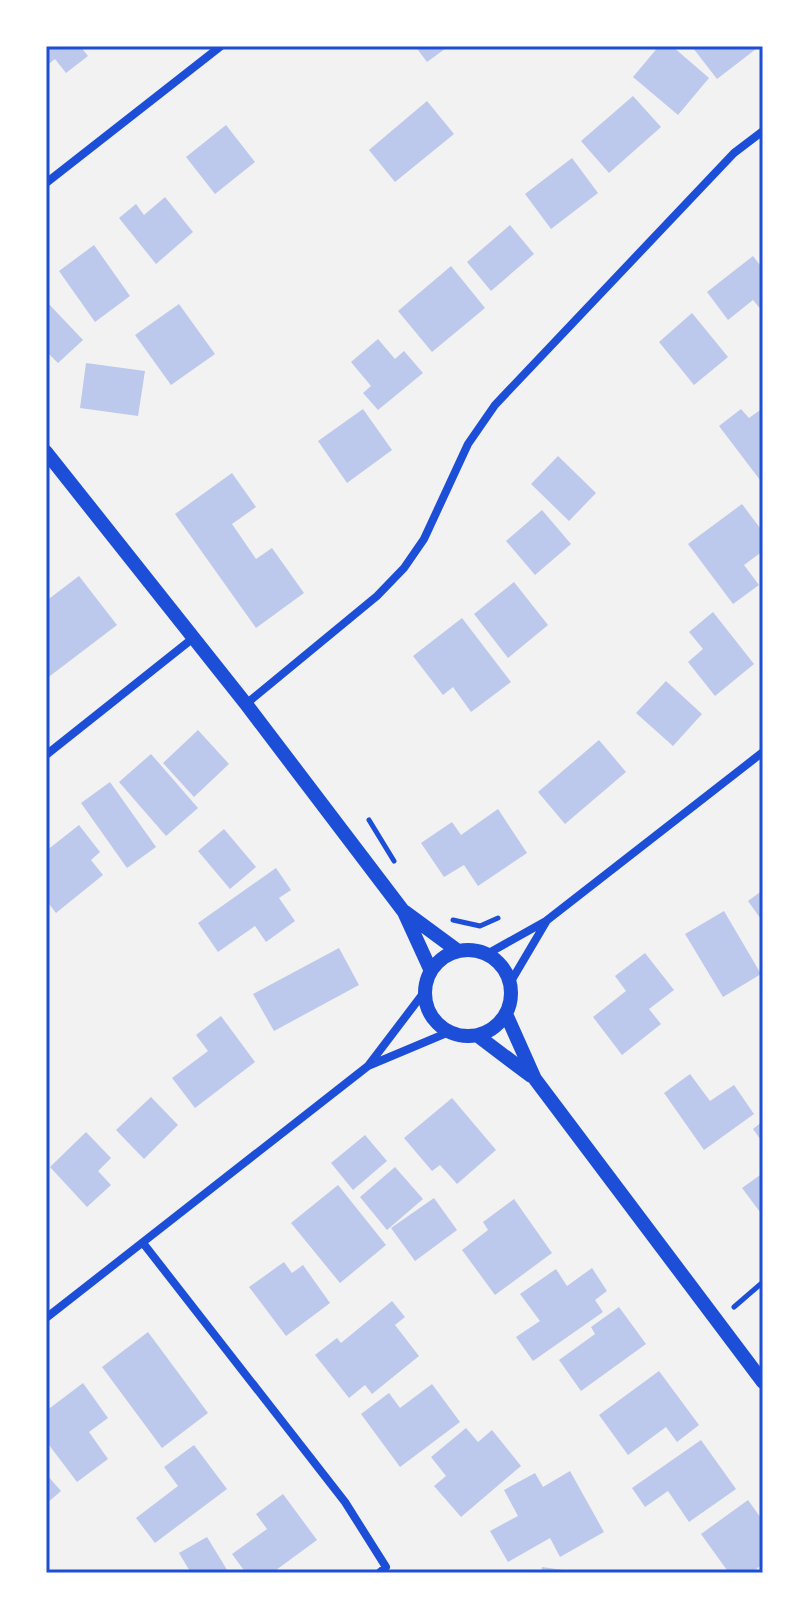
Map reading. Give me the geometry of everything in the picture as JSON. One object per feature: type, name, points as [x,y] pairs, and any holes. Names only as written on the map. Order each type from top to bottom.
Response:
[{"type":"street","points":[[46,183],[221,46]]},
{"type":"street","points":[[246,704],[377,596],[404,568],[424,539],[468,444],[495,405],[734,153],[763,131]]},
{"type":"street","points":[[46,452],[246,704],[404,912],[431,971]]},
{"type":"street","points":[[46,755],[192,639]]},
{"type":"street","points":[[487,954],[546,921],[763,752]]},
{"type":"street","points":[[404,912],[458,951]]},
{"type":"street","points":[[510,983],[546,921]]},
{"type":"street","points":[[46,1318],[368,1066],[425,991],[431,971],[448,955],[473,950],[487,954],[506,971],[512,994],[506,1014],[490,1031],[464,1037],[449,1032],[431,1015],[425,991]]},
{"type":"street","points":[[506,1014],[535,1079],[763,1382]]},
{"type":"street","points":[[368,1066],[449,1032]]},
{"type":"street","points":[[478,1036],[535,1079]]},
{"type":"street","points":[[143,1243],[345,1502],[386,1567],[379,1573]]},
{"type":"path","points":[[369,820],[398,868]]},
{"type":"path","points":[[443,915],[468,925],[480,926],[498,918]]},
{"type":"path","points":[[734,1307],[763,1282]]},
{"type":"building","points":[[46,46],[80,46],[88,56],[66,73],[55,59],[46,66]]},
{"type":"building","points":[[415,46],[449,46],[427,62]]},
{"type":"building","points":[[659,46],[672,46],[709,78],[678,115],[633,77]]},
{"type":"building","points":[[753,46],[756,49],[717,79],[693,48]]},
{"type":"building","points":[[633,96],[661,127],[609,173],[581,141]]},
{"type":"building","points":[[427,101],[454,134],[395,182],[369,150]]},
{"type":"building","points":[[226,125],[255,162],[215,194],[186,157]]},
{"type":"building","points":[[572,158],[598,193],[551,229],[525,194]]},
{"type":"building","points":[[165,197],[193,232],[156,264],[119,218],[136,204],[144,215]]},
{"type":"building","points":[[510,225],[534,254],[491,291],[467,262]]},
{"type":"building","points":[[94,245],[130,296],[95,322],[59,271]]},
{"type":"building","points":[[753,256],[763,269],[763,312],[753,300],[728,320],[707,292]]},
{"type":"building","points":[[451,266],[485,308],[432,352],[398,311]]},
{"type":"building","points":[[46,301],[83,340],[58,363],[46,351]]},
{"type":"building","points":[[179,304],[215,354],[171,385],[135,335]]},
{"type":"building","points":[[692,313],[728,357],[694,385],[659,342]]},
{"type":"building","points":[[378,339],[395,359],[404,351],[423,373],[378,410],[363,393],[371,386],[351,362]]},
{"type":"building","points":[[86,363],[145,371],[138,416],[80,408]]},
{"type":"building","points":[[763,408],[763,478],[760,480],[719,426],[741,409],[749,418]]},
{"type":"building","points":[[363,409],[392,450],[347,483],[318,441]]},
{"type":"building","points":[[558,456],[596,493],[569,521],[531,484]]},
{"type":"building","points":[[232,473],[256,507],[232,524],[256,559],[272,548],[304,593],[256,628],[175,514]]},
{"type":"building","points":[[742,504],[763,532],[763,551],[744,565],[759,585],[733,604],[688,544]]},
{"type":"building","points":[[542,510],[571,544],[535,575],[506,541]]},
{"type":"building","points":[[79,576],[117,625],[46,679],[46,601]]},
{"type":"building","points":[[514,582],[548,625],[508,658],[474,614]]},
{"type":"building","points":[[713,612],[754,664],[715,696],[688,662],[703,649],[689,632]]},
{"type":"building","points":[[462,618],[511,682],[471,712],[453,687],[443,695],[413,656]]},
{"type":"building","points":[[666,681],[702,714],[673,746],[636,713]]},
{"type":"building","points":[[198,730],[229,764],[194,797],[163,763]]},
{"type":"building","points":[[599,740],[626,772],[565,824],[538,792]]},
{"type":"building","points":[[151,754],[198,808],[166,836],[119,782]]},
{"type":"building","points":[[110,782],[156,847],[127,868],[81,803]]},
{"type":"building","points":[[498,809],[527,853],[478,886],[464,865],[444,877],[421,843],[452,822],[461,835]]},
{"type":"building","points":[[79,825],[100,852],[91,860],[103,875],[56,913],[46,900],[46,851]]},
{"type":"building","points":[[224,829],[256,867],[230,889],[198,851]]},
{"type":"building","points":[[276,868],[291,890],[279,898],[295,921],[266,942],[255,926],[218,952],[198,923]]},
{"type":"building","points":[[763,890],[763,922],[748,901]]},
{"type":"building","points":[[724,911],[761,974],[723,997],[685,934]]},
{"type":"building","points":[[339,948],[359,985],[274,1031],[253,994]]},
{"type":"building","points":[[645,953],[674,990],[649,1009],[661,1024],[622,1055],[593,1017],[626,991],[615,976]]},
{"type":"building","points":[[221,1016],[255,1062],[195,1108],[172,1078],[208,1051],[196,1035]]},
{"type":"building","points":[[690,1074],[710,1101],[734,1085],[754,1114],[704,1150],[664,1093]]},
{"type":"building","points":[[151,1097],[178,1125],[144,1159],[116,1130]]},
{"type":"building","points":[[452,1098],[496,1150],[457,1184],[440,1165],[432,1171],[404,1138]]},
{"type":"building","points":[[763,1121],[763,1143],[753,1129]]},
{"type":"building","points":[[86,1132],[111,1158],[98,1171],[111,1185],[87,1207],[50,1167]]},
{"type":"building","points":[[365,1135],[387,1161],[353,1190],[331,1163]]},
{"type":"building","points":[[395,1167],[423,1199],[387,1230],[360,1197]]},
{"type":"building","points":[[763,1173],[763,1216],[742,1188]]},
{"type":"building","points":[[338,1185],[386,1245],[340,1283],[291,1223]]},
{"type":"building","points":[[434,1198],[457,1230],[415,1261],[391,1228]]},
{"type":"building","points":[[514,1199],[552,1253],[495,1295],[462,1250],[488,1230],[483,1222]]},
{"type":"building","points":[[284,1262],[292,1273],[303,1265],[330,1303],[286,1336],[249,1287]]},
{"type":"building","points":[[592,1268],[607,1291],[595,1300],[603,1312],[533,1361],[516,1337],[540,1321],[520,1294],[556,1269],[567,1286]]},
{"type":"building","points":[[392,1301],[405,1317],[395,1325],[419,1356],[372,1394],[365,1385],[349,1398],[315,1355],[337,1338],[341,1343]]},
{"type":"building","points":[[619,1307],[646,1344],[581,1391],[559,1360],[595,1334],[591,1327]]},
{"type":"building","points":[[148,1332],[208,1413],[162,1448],[102,1367]]},
{"type":"building","points":[[659,1371],[699,1425],[677,1442],[666,1427],[628,1455],[599,1415]]},
{"type":"building","points":[[83,1383],[108,1418],[89,1432],[108,1459],[77,1482],[46,1441],[46,1411]]},
{"type":"building","points":[[432,1384],[460,1422],[400,1467],[361,1414],[389,1393],[400,1408]]},
{"type":"building","points":[[466,1428],[478,1442],[492,1430],[521,1466],[461,1517],[434,1486],[446,1476],[431,1457]]},
{"type":"building","points":[[701,1440],[736,1489],[689,1522],[668,1491],[645,1507],[632,1488]]},
{"type":"building","points":[[194,1445],[227,1489],[155,1543],[136,1518],[178,1486],[164,1467]]},
{"type":"building","points":[[570,1471],[604,1532],[560,1557],[550,1538],[508,1562],[490,1531],[518,1516],[504,1490],[535,1473],[543,1487]]},
{"type":"building","points":[[46,1474],[61,1491],[46,1504]]},
{"type":"building","points":[[283,1494],[317,1540],[272,1573],[246,1573],[232,1554],[267,1529],[256,1514]]},
{"type":"building","points":[[748,1500],[763,1521],[763,1564],[751,1573],[729,1573],[701,1534]]},
{"type":"building","points":[[207,1537],[229,1573],[191,1573],[179,1553]]},
{"type":"building","points":[[542,1567],[570,1571],[570,1573],[541,1573]]}]
